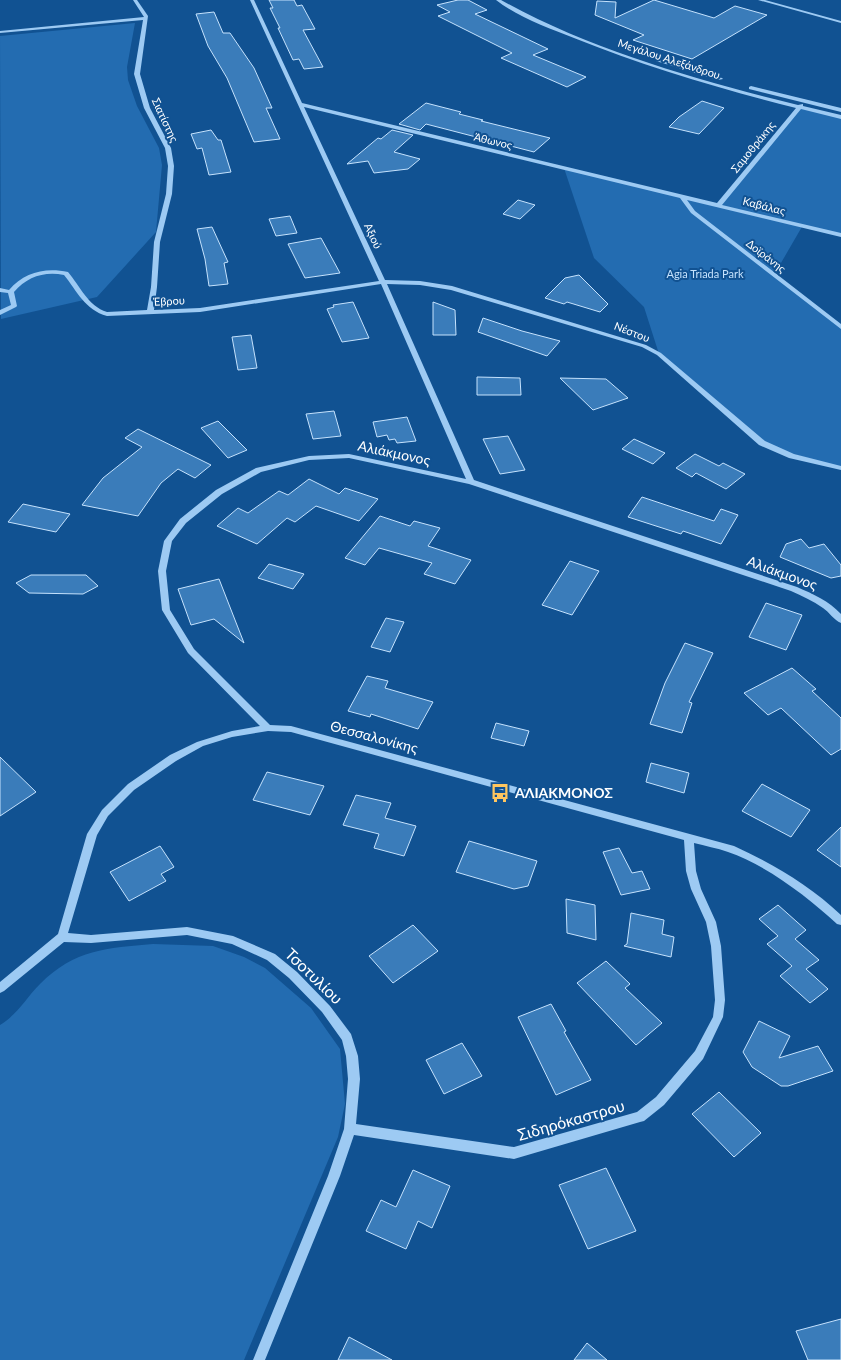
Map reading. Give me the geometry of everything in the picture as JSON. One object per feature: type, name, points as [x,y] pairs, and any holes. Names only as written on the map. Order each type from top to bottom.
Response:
[{"type":"street","points":[[0,32],[146,18],[143,10],[135,0]]},
{"type":"street","name":"Αξιού","points":[[252,0],[383,282],[471,482]]},
{"type":"street","name":"Μεγάλου Αλεξάνδρου","points":[[498,0],[569,34],[679,74],[841,117]]},
{"type":"street","points":[[510,0],[530,10]]},
{"type":"street","points":[[760,0],[841,22]]},
{"type":"street","name":"Σιατίστης","points":[[146,18],[137,74],[147,108],[168,148],[171,166],[169,194],[157,242],[150,312]]},
{"type":"street","name":"Μεγάλου Αλεξάνδρου","points":[[556,22],[606,43],[651,58],[730,82],[841,110]]},
{"type":"street","name":"Σαμοθράκης","points":[[719,205],[804,102]]},
{"type":"street","name":"Άθωνος","points":[[300,104],[682,196]]},
{"type":"street","name":"Καβάλας","points":[[682,196],[841,234]]},
{"type":"street","name":"Δοϊράνης","points":[[682,196],[693,212],[841,327]]},
{"type":"street","name":"Έβρου","points":[[11,292],[16,284],[28,277],[56,270],[66,273],[89,304],[100,313],[150,312],[200,310],[383,282]]},
{"type":"street","name":"Νέστου","points":[[383,282],[420,283],[452,288],[636,342],[658,354],[762,443],[792,456],[841,468]]},
{"type":"street","points":[[0,290],[11,292],[14,306],[0,313]]},
{"type":"street","name":"Αλιάκμονος","points":[[268,728],[191,650],[166,610],[162,571],[168,541],[183,521],[220,492],[259,470],[309,458],[349,456],[471,482],[794,589],[818,599],[835,612],[841,620]]},
{"type":"street","name":"Θεσσαλονίκης","points":[[62,937],[92,834],[117,800],[143,778],[188,750],[232,734],[268,728],[291,729],[731,849],[765,864],[794,881],[841,921]]},
{"type":"street","name":"Σιδηρόκαστρου","points":[[350,1129],[514,1153],[640,1117],[660,1101],[699,1055],[718,1017],[720,1000],[716,946],[711,922],[696,889],[691,871],[689,838]]},
{"type":"street","name":"Τσοτυλίου","points":[[62,937],[91,939],[187,931],[233,940],[271,957],[310,991],[341,1027],[347,1038],[352,1056],[354,1079],[350,1129],[330,1185],[259,1360]]},
{"type":"street","points":[[0,988],[62,937]]},
{"type":"green space","points":[[135,23],[127,67],[128,80],[137,106],[159,148],[162,165],[156,232],[97,297],[1,319],[0,36]]},
{"type":"green space","name":"Agia Triada Park","points":[[798,107],[841,117],[841,235],[803,225],[774,275],[841,327],[841,468],[770,447],[659,354],[644,307],[594,258],[564,168],[719,205]]},
{"type":"green space","points":[[153,944],[213,946],[244,957],[265,968],[311,1008],[340,1049],[345,1104],[338,1137],[244,1360],[0,1360],[0,1025],[17,1011],[53,972],[79,957],[106,949]]},
{"type":"building","points":[[269,0],[294,0],[297,6],[302,5],[315,29],[303,30],[323,67],[304,69],[299,59],[293,60],[270,8],[273,8]]},
{"type":"building","points":[[458,0],[468,0],[487,10],[475,14],[548,49],[533,55],[586,77],[567,87],[501,58],[512,53],[438,16],[450,12],[437,5]]},
{"type":"building","points":[[654,0],[714,18],[735,6],[767,15],[692,59],[633,40],[644,35],[595,15],[597,1],[616,2],[615,18]]},
{"type":"building","points":[[214,12],[223,33],[230,33],[254,68],[272,108],[266,108],[280,139],[254,142],[227,78],[208,46],[196,14]]},
{"type":"building","points":[[702,101],[724,108],[699,134],[669,127],[679,117]]},
{"type":"building","points":[[426,103],[461,112],[459,114],[483,120],[481,121],[550,138],[534,152],[426,124],[420,130],[399,124]]},
{"type":"building","points":[[211,130],[218,140],[221,140],[231,172],[209,175],[202,148],[197,149],[191,134]]},
{"type":"building","points":[[392,130],[413,135],[394,152],[420,159],[408,169],[374,173],[368,161],[347,164],[378,138],[381,139]]},
{"type":"building","points":[[518,200],[535,205],[520,219],[503,214]]},
{"type":"building","points":[[290,216],[297,233],[276,236],[269,219]]},
{"type":"building","points":[[212,227],[228,262],[224,263],[228,284],[209,286],[205,259],[197,229]]},
{"type":"building","points":[[321,238],[340,273],[305,278],[288,244]]},
{"type":"building","points":[[579,275],[608,304],[600,312],[567,302],[564,304],[545,298],[565,278]]},
{"type":"building","points":[[353,302],[369,338],[342,342],[327,309],[334,307],[333,305]]},
{"type":"building","points":[[433,302],[455,310],[456,335],[433,335]]},
{"type":"building","points":[[483,318],[560,341],[547,356],[478,332]]},
{"type":"building","points":[[251,335],[257,368],[238,370],[232,337]]},
{"type":"building","points":[[477,377],[520,378],[521,395],[477,395]]},
{"type":"building","points":[[560,378],[606,379],[628,398],[593,410]]},
{"type":"building","points":[[334,411],[341,436],[313,439],[306,414]]},
{"type":"building","points":[[407,417],[416,441],[397,443],[395,439],[389,440],[387,435],[377,437],[373,422]]},
{"type":"building","points":[[218,421],[247,450],[228,458],[201,428]]},
{"type":"building","points":[[138,429],[211,465],[195,478],[178,469],[161,483],[138,516],[82,505],[103,478],[142,447],[125,438]]},
{"type":"building","points":[[508,436],[525,470],[500,474],[483,439]]},
{"type":"building","points":[[634,439],[665,453],[653,464],[622,449]]},
{"type":"building","points":[[695,454],[719,466],[723,463],[745,474],[726,489],[696,473],[692,477],[676,468]]},
{"type":"building","points":[[309,479],[339,494],[345,488],[378,499],[359,521],[316,506],[295,522],[287,518],[257,544],[217,526],[238,508],[248,513],[279,491],[288,495]]},
{"type":"building","points":[[642,497],[714,521],[721,509],[738,515],[721,544],[683,531],[681,534],[628,517]]},
{"type":"building","points":[[23,504],[70,514],[56,532],[8,522]]},
{"type":"building","points":[[380,516],[410,526],[414,521],[440,528],[428,546],[471,560],[455,584],[424,574],[432,563],[379,548],[365,565],[345,558]]},
{"type":"building","points":[[801,539],[809,548],[824,544],[841,565],[841,576],[831,578],[780,557],[786,544]]},
{"type":"building","points":[[570,561],[599,571],[572,615],[542,605]]},
{"type":"building","points":[[269,564],[304,574],[293,589],[258,578]]},
{"type":"building","points":[[31,575],[86,575],[98,586],[83,594],[29,593],[16,583]]},
{"type":"building","points":[[219,579],[244,643],[214,619],[191,625],[178,589]]},
{"type":"building","points":[[766,603],[802,615],[786,650],[749,637]]},
{"type":"building","points":[[386,618],[404,622],[390,652],[371,647]]},
{"type":"building","points":[[685,643],[713,653],[689,702],[692,703],[682,733],[650,724],[665,683]]},
{"type":"building","points":[[792,668],[816,689],[812,691],[841,718],[841,749],[831,755],[781,708],[768,715],[744,693]]},
{"type":"building","points":[[367,676],[388,681],[385,688],[433,702],[418,729],[371,714],[370,717],[348,711]]},
{"type":"building","points":[[496,723],[529,731],[524,746],[491,738]]},
{"type":"building","points":[[0,757],[36,792],[0,816]]},
{"type":"building","points":[[651,763],[689,773],[684,793],[646,782]]},
{"type":"building","points":[[267,772],[324,786],[310,815],[253,800]]},
{"type":"building","points":[[762,784],[810,810],[791,837],[742,811]]},
{"type":"building","points":[[356,795],[391,803],[385,818],[416,826],[404,856],[374,848],[379,834],[343,825]]},
{"type":"building","points":[[841,827],[841,867],[817,850]]},
{"type":"building","points":[[469,841],[537,861],[528,886],[514,889],[456,872]]},
{"type":"building","points":[[160,846],[174,867],[161,874],[166,881],[129,901],[110,872]]},
{"type":"building","points":[[619,848],[632,873],[642,871],[650,889],[621,895],[603,852]]},
{"type":"building","points":[[566,899],[595,905],[596,940],[567,933]]},
{"type":"building","points":[[778,905],[806,930],[795,939],[819,960],[806,969],[828,989],[810,1003],[780,976],[792,966],[767,944],[778,936],[759,919]]},
{"type":"building","points":[[631,913],[664,920],[662,934],[674,937],[671,957],[624,946],[627,944]]},
{"type":"building","points":[[413,925],[438,951],[393,983],[369,956]]},
{"type":"building","points":[[606,961],[630,984],[625,988],[662,1023],[636,1045],[577,983]]},
{"type":"building","points":[[551,1004],[566,1031],[564,1032],[591,1080],[556,1095],[518,1017]]},
{"type":"building","points":[[759,1021],[790,1036],[779,1058],[818,1046],[833,1071],[788,1086],[781,1086],[752,1067],[743,1052]]},
{"type":"building","points":[[462,1043],[482,1076],[444,1094],[426,1060]]},
{"type":"building","points":[[719,1092],[761,1133],[734,1157],[692,1114]]},
{"type":"building","points":[[606,1168],[636,1231],[588,1249],[559,1185]]},
{"type":"building","points":[[413,1170],[450,1186],[432,1228],[418,1221],[406,1249],[366,1231],[381,1200],[396,1207]]},
{"type":"building","points":[[841,1319],[841,1360],[808,1360],[796,1331]]},
{"type":"building","points":[[349,1337],[392,1360],[338,1360]]},
{"type":"building","points":[[587,1343],[607,1360],[574,1360]]},
{"type":"place","name":"ΑΛΙΑΚΜΟΝΟΣ","points":[[500,793]]}]
